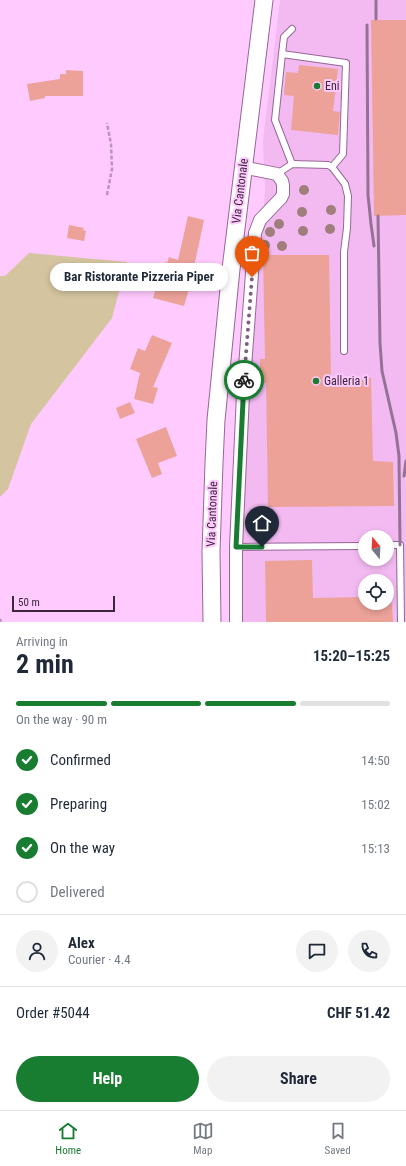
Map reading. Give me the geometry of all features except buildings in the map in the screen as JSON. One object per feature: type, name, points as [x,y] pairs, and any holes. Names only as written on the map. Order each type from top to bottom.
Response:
[{"type":"main road","name":"Via Cantonale","points":[[212,622],[211,552],[215,434],[242,167],[264,0]]},
{"type":"street","points":[[236,622],[236,547],[243,394],[255,233],[260,220],[283,194],[282,181],[277,174],[242,167]]},
{"type":"lane","points":[[292,29],[284,37],[275,120],[292,164]]},
{"type":"lane","points":[[282,54],[346,63],[343,154],[332,167]]},
{"type":"lane","points":[[277,174],[292,164],[328,165],[332,167],[345,184],[348,196],[347,228],[344,252],[344,351]]},
{"type":"lane","points":[[394,545],[400,545],[401,622]]},
{"type":"lane","points":[[236,547],[358,546]]},
{"type":"path","points":[[107,195],[112,169],[108,123]]},
{"type":"shaded area","points":[[280,0],[406,0],[406,622],[243,622],[241,572],[249,395],[265,191],[263,141]]},
{"type":"shaded area","points":[[29,253],[127,262],[112,318],[31,424],[8,489],[0,497],[0,276],[5,276]]},
{"type":"railway","points":[[376,1],[376,19]]},
{"type":"railway","points":[[367,25],[368,195],[374,246]]},
{"type":"railway","points":[[378,216],[380,343],[382,371],[396,433],[399,456],[400,545]]},
{"type":"railway","points":[[404,476],[406,461]]},
{"type":"way so far","points":[[244,380],[252,277]]},
{"type":"place","name":"Eni","points":[[317,86]]},
{"type":"place","name":"Bar Ristorante Pizzeria Piper","points":[[252,277]]},
{"type":"place","name":"Galleria 1","points":[[316,381]]},
{"type":"route","points":[[244,380],[236,547],[262,547]]}]
